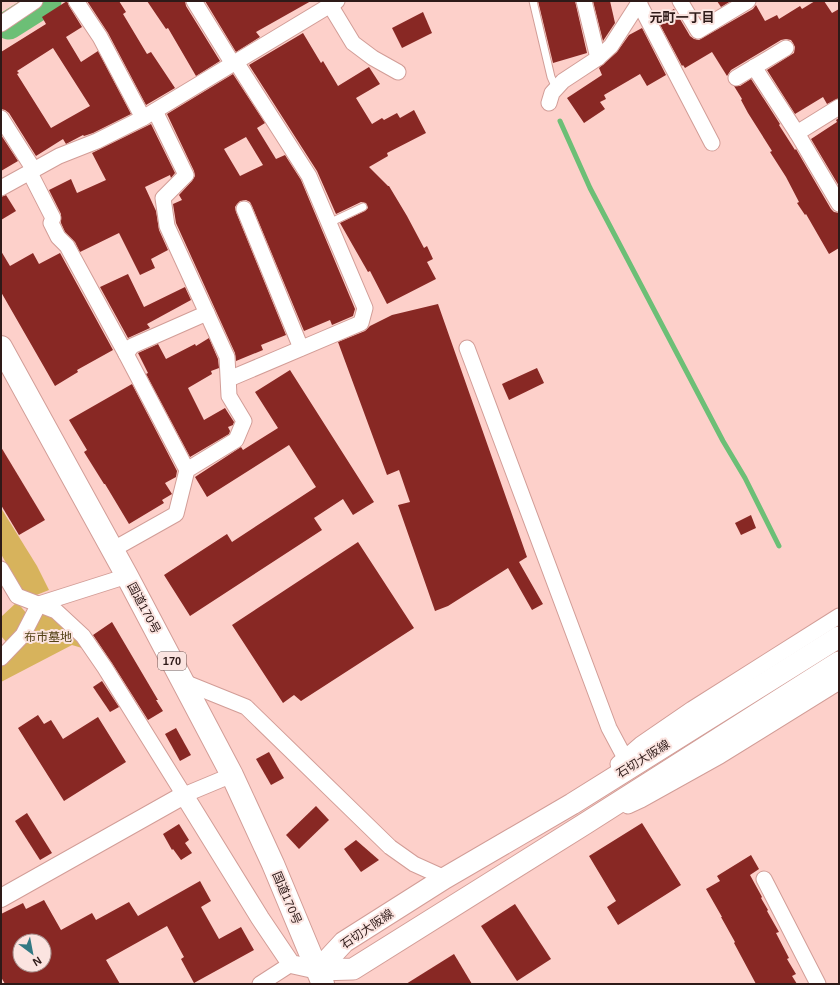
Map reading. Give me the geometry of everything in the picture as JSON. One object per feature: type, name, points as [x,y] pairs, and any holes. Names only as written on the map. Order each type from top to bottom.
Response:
[{"type":"highway","name":"国道170号","points":[[1,348],[127,576],[232,775],[273,864],[320,977]]},
{"type":"main road","name":"石切大阪線","points":[[320,977],[344,942],[445,878],[572,804],[839,637]]},
{"type":"main road","name":"石切大阪線","points":[[320,977],[354,969],[839,662]]},
{"type":"street","points":[[1,24],[35,1]]},
{"type":"street","points":[[76,1],[149,114],[186,175],[163,198],[167,226],[227,357],[229,396],[244,421],[236,440],[187,470]]},
{"type":"street","points":[[194,1],[309,176],[365,308],[361,323],[229,379]]},
{"type":"street","points":[[584,1],[598,58]]},
{"type":"street","points":[[680,1],[698,31],[748,1]]},
{"type":"street","points":[[548,103],[556,88],[612,46],[639,2]]},
{"type":"street","points":[[639,2],[712,143]]},
{"type":"street","points":[[1,188],[59,156],[98,141],[149,114],[334,3],[353,43],[373,58],[398,72]]},
{"type":"street","points":[[736,78],[786,48]]},
{"type":"street","points":[[754,67],[797,133],[839,204]]},
{"type":"street","points":[[797,133],[839,107]]},
{"type":"street","points":[[1,118],[32,171],[53,218],[51,223],[58,237],[67,246],[187,470],[176,514],[112,550]]},
{"type":"street","points":[[244,209],[301,348]]},
{"type":"street","points":[[126,354],[132,346],[206,313]]},
{"type":"street","points":[[467,348],[609,728],[625,758]]},
{"type":"street","points":[[1,569],[17,596],[56,611],[83,636],[260,918],[291,964],[320,977]]},
{"type":"street","points":[[1,658],[23,635],[39,604],[127,576]]},
{"type":"street","points":[[572,804],[641,744],[692,709],[839,616]]},
{"type":"street","points":[[184,682],[246,707],[390,847],[414,864],[445,878]]},
{"type":"street","points":[[583,825],[641,800],[720,756],[839,682]]},
{"type":"street","points":[[1,898],[184,795],[232,775]]},
{"type":"street","points":[[764,879],[818,984]]},
{"type":"street","points":[[260,984],[291,964]]},
{"type":"lane","points":[[533,1],[551,77],[556,88]]},
{"type":"lane","points":[[329,223],[363,207]]},
{"type":"green space","points":[[1,508],[37,566],[49,590],[34,596],[23,593],[1,554]]},
{"type":"green space","points":[[17,602],[27,614],[18,634],[8,644],[1,636],[1,617]]},
{"type":"green space","name":"布市墓地","points":[[44,611],[79,640],[82,648],[72,645],[1,682],[1,662]]},
{"type":"building","points":[[67,1],[82,27],[66,37],[81,62],[98,51],[131,114],[93,133],[83,135],[66,144],[63,139],[36,156],[9,113],[1,109],[1,52],[46,24],[42,17]],"holes":[[[53,48],[90,106],[51,128],[17,74],[19,73],[17,71]]]},
{"type":"building","points":[[87,1],[119,1],[126,12],[123,14],[147,54],[151,52],[175,88],[146,105],[108,33]]},
{"type":"building","points":[[147,1],[185,1],[186,6],[220,61],[196,76],[168,28],[166,29]]},
{"type":"building","points":[[205,1],[311,1],[256,32],[260,37],[236,52]]},
{"type":"building","points":[[538,1],[575,1],[587,53],[553,63]]},
{"type":"building","points":[[593,1],[610,1],[615,23],[603,41]]},
{"type":"building","points":[[717,1],[731,1],[721,7]]},
{"type":"building","points":[[815,1],[824,1],[832,13],[839,9],[839,98],[827,104],[823,97],[795,114],[767,70],[794,53],[795,47],[791,40],[781,40],[731,70],[727,76],[712,52],[685,68],[683,65],[682,66],[657,19],[674,9],[690,36],[699,40],[753,9],[756,5],[765,21],[777,15],[779,19],[800,6],[802,9]]},
{"type":"building","points":[[423,12],[432,33],[402,48],[392,28]]},
{"type":"building","points":[[642,28],[666,75],[647,86],[640,74],[604,95],[606,99],[600,102],[605,109],[584,123],[567,98],[602,75],[599,68],[617,52],[629,35]]},
{"type":"building","points":[[303,33],[321,63],[323,61],[338,86],[369,67],[380,84],[356,98],[372,124],[382,118],[384,120],[397,113],[400,118],[414,110],[426,133],[387,153],[388,156],[369,167],[389,186],[424,248],[427,246],[433,259],[427,262],[436,279],[387,304],[370,271],[368,272],[340,223],[365,211],[368,208],[366,203],[361,202],[336,214],[317,171],[249,65]]},
{"type":"building","points":[[233,74],[265,123],[257,128],[276,159],[285,155],[301,180],[355,309],[353,316],[332,325],[330,320],[304,331],[252,206],[250,202],[246,200],[240,201],[235,207],[236,212],[286,335],[261,345],[263,350],[236,361],[235,353],[176,223],[173,204],[182,200],[179,195],[195,176],[167,114]],"holes":[[[246,137],[263,165],[240,176],[224,149]]]},
{"type":"building","points":[[751,79],[795,150],[796,149],[831,209],[834,212],[839,213],[839,248],[829,254],[806,214],[805,215],[797,203],[799,202],[786,177],[770,152],[772,151],[748,113],[734,86],[740,86]]},
{"type":"building","points":[[839,118],[839,186],[811,139],[837,122],[836,120]]},
{"type":"building","points":[[151,124],[175,173],[171,178],[170,175],[145,187],[156,211],[159,230],[168,250],[151,259],[155,268],[140,275],[119,233],[80,252],[75,242],[65,232],[61,223],[61,214],[49,190],[71,179],[77,193],[106,180],[92,153]]},
{"type":"building","points":[[1,135],[18,161],[1,171]]},
{"type":"building","points":[[6,195],[16,211],[1,220],[1,197]]},
{"type":"building","points":[[1,251],[10,266],[33,253],[39,264],[60,253],[113,350],[77,370],[78,372],[55,386],[1,292]]},
{"type":"building","points":[[128,274],[144,307],[185,287],[191,300],[147,324],[150,328],[128,338],[100,287]]},
{"type":"building","points":[[438,304],[527,557],[519,562],[543,604],[532,610],[508,568],[448,606],[435,611],[398,505],[410,502],[399,470],[387,475],[338,342],[365,331],[370,326],[392,315]]},
{"type":"building","points":[[209,338],[218,359],[219,368],[211,371],[212,374],[188,388],[204,420],[225,408],[234,422],[233,425],[228,427],[230,431],[229,434],[190,457],[146,374],[148,373],[138,353],[158,344],[166,359],[195,344],[196,346]]},
{"type":"building","points":[[537,368],[544,383],[509,400],[502,384]]},
{"type":"building","points":[[290,370],[374,502],[353,515],[343,499],[314,518],[322,530],[190,616],[164,575],[227,534],[232,542],[316,487],[289,445],[207,497],[195,477],[241,447],[243,450],[278,428],[255,392]]},
{"type":"building","points":[[132,384],[177,471],[176,477],[165,483],[172,494],[162,500],[164,503],[129,524],[84,452],[87,450],[69,420]]},
{"type":"building","points":[[1,447],[45,520],[19,535],[1,505]]},
{"type":"building","points":[[751,515],[756,528],[741,535],[735,523]]},
{"type":"building","points":[[358,542],[414,628],[301,701],[294,695],[283,703],[232,625]]},
{"type":"building","points":[[112,622],[163,711],[148,720],[93,635]]},
{"type":"building","points":[[102,681],[119,707],[110,712],[93,687]]},
{"type":"building","points":[[38,715],[44,724],[51,720],[63,739],[98,717],[126,762],[64,801],[18,728]]},
{"type":"building","points":[[176,728],[191,755],[180,761],[165,734]]},
{"type":"building","points":[[269,752],[284,778],[271,785],[256,759]]},
{"type":"building","points":[[316,806],[329,820],[299,849],[286,835]]},
{"type":"building","points":[[27,813],[52,853],[40,860],[15,821]]},
{"type":"building","points":[[642,823],[681,885],[618,925],[607,907],[616,901],[589,856]]},
{"type":"building","points":[[179,824],[189,840],[185,843],[192,853],[181,860],[173,849],[172,850],[163,834]]},
{"type":"building","points":[[356,840],[379,860],[361,872],[344,849]]},
{"type":"building","points":[[751,855],[759,869],[750,875],[779,932],[776,933],[789,958],[787,959],[796,974],[792,976],[797,984],[756,984],[706,889],[720,881],[717,876]]},
{"type":"building","points":[[200,881],[211,901],[201,907],[219,939],[241,927],[254,950],[194,983],[181,959],[184,957],[167,926],[106,960],[120,984],[5,984],[1,977],[1,914],[23,903],[26,909],[44,900],[61,930],[92,913],[96,920],[129,902],[138,916]]},
{"type":"building","points":[[515,904],[551,959],[517,981],[481,926]]},
{"type":"building","points":[[454,954],[472,984],[406,984]]},
{"type":"waterway","points":[[9,25],[47,1]]},
{"type":"waterway","points":[[560,121],[590,188],[723,441],[745,478],[779,546]]},
{"type":"district","name":"元町一丁目","points":[[682,17]]}]
